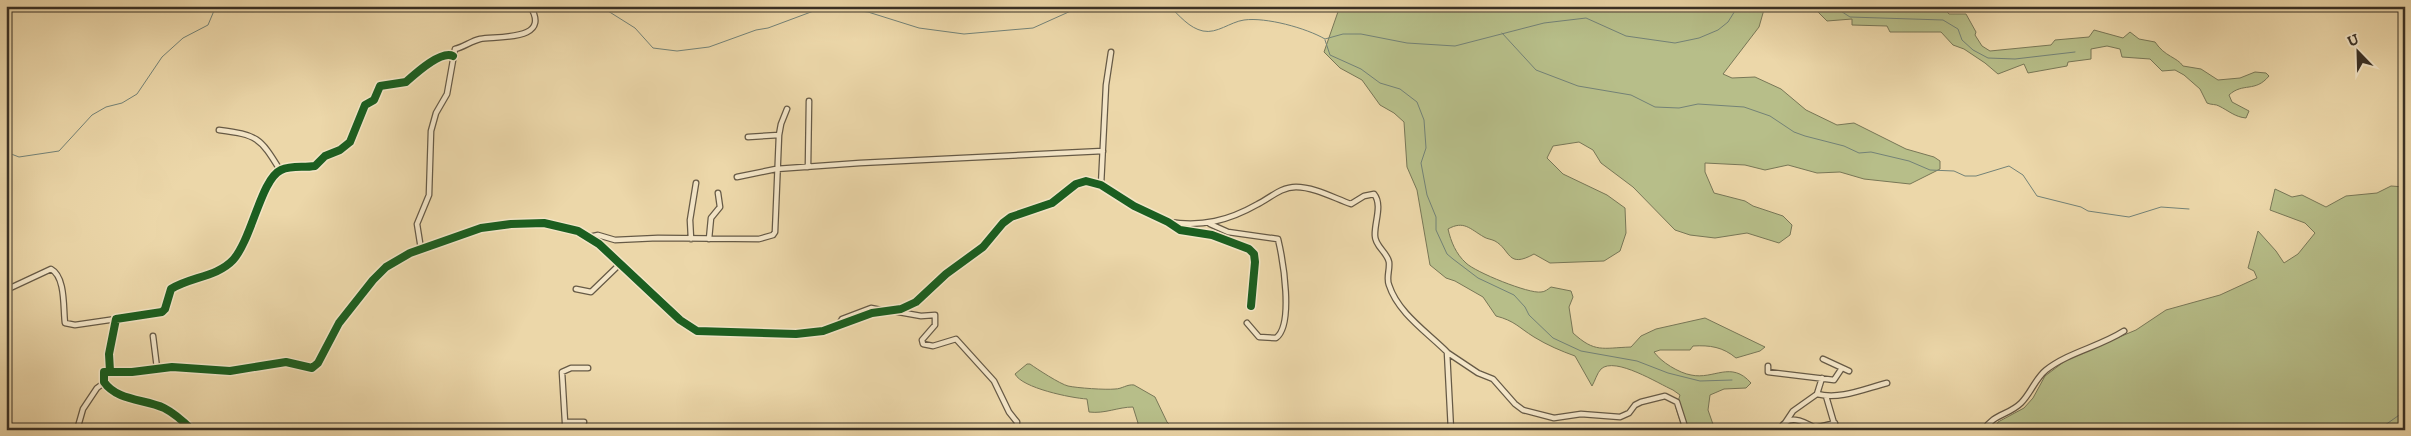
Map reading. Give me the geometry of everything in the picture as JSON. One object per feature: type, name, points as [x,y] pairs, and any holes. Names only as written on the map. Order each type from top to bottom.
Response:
[{"type":"street","points":[[422,249],[417,224],[429,195],[431,131],[436,113],[447,94],[455,50],[474,41],[504,38],[530,30],[535,26],[536,20],[530,7]]},
{"type":"street","points":[[1101,185],[1106,85],[1111,52]]},
{"type":"street","points":[[6,290],[52,269],[56,272],[61,284],[66,323],[75,325],[162,312],[165,309],[171,289],[228,265],[247,239],[268,182],[280,170],[294,166],[315,166],[325,156],[345,147],[356,133],[365,105],[374,100],[380,86],[406,82],[415,73],[432,64],[435,60],[446,54],[453,56]]},
{"type":"street","points":[[808,167],[809,101]]},
{"type":"street","points":[[589,236],[598,235],[616,240],[759,240],[773,235],[775,232],[778,135],[787,109]]},
{"type":"street","points":[[219,130],[249,135],[257,139],[269,152],[280,170]]},
{"type":"street","points":[[748,137],[778,135]]},
{"type":"street","points":[[737,177],[752,176],[758,172],[776,169],[966,156],[1103,151]]},
{"type":"street","points":[[192,430],[164,408],[111,390],[104,383],[104,372],[128,372],[172,367],[230,371],[286,362],[313,368],[318,364],[339,322],[372,280],[391,264],[422,249],[481,228],[510,224],[555,224],[589,236],[680,320],[698,331],[796,334],[823,331],[881,310],[901,309],[916,302],[946,274],[983,246],[1003,223],[1011,217],[1052,203],[1079,183],[1090,181],[1101,185],[1141,210],[1168,222],[1180,230],[1212,235],[1251,251],[1255,272],[1251,306]]},
{"type":"street","points":[[691,239],[690,220],[696,183]]},
{"type":"street","points":[[1210,224],[1243,212],[1274,193],[1291,187],[1303,188],[1351,204],[1364,196],[1374,194],[1377,210],[1375,238],[1389,261],[1388,282],[1392,293],[1399,306],[1446,352],[1478,373],[1493,379],[1515,404],[1523,410],[1554,418],[1581,414],[1620,417],[1629,413],[1635,405],[1641,402],[1665,396],[1677,402],[1686,430]]},
{"type":"street","points":[[709,239],[711,218],[720,207],[718,193]]},
{"type":"street","points":[[1168,222],[1210,224],[1228,232],[1278,239],[1284,277],[1285,328],[1276,338],[1259,337],[1247,323]]},
{"type":"street","points":[[576,289],[591,292],[620,264]]},
{"type":"street","points":[[889,310],[921,316],[935,315],[935,324],[922,340],[923,344],[933,346],[954,338],[957,340],[994,381],[1008,412],[1017,422],[1016,430]]},
{"type":"street","points":[[110,371],[109,354],[116,319]]},
{"type":"street","points":[[1984,430],[1996,416],[2021,403],[2038,378],[2055,363],[2075,353],[2091,348],[2124,330]]},
{"type":"street","points":[[153,336],[157,368]]},
{"type":"street","points":[[1446,352],[1451,430]]},
{"type":"street","points":[[1823,359],[1849,371]]},
{"type":"street","points":[[1768,366],[1768,372],[1770,373],[1834,380],[1842,368]]},
{"type":"street","points":[[565,430],[562,372],[571,368],[588,368]]},
{"type":"street","points":[[1740,430],[1780,429],[1793,411],[1818,394],[1822,378]]},
{"type":"street","points":[[77,430],[83,409],[98,388],[104,383]]},
{"type":"street","points":[[1818,394],[1826,396],[1849,394],[1886,383]]},
{"type":"street","points":[[1826,396],[1836,430]]},
{"type":"street","points":[[1785,422],[1795,419],[1815,428],[1835,423]]},
{"type":"street","points":[[565,422],[584,422]]},
{"type":"green space","points":[[1340,6],[1681,6],[1694,9],[1699,6],[1765,6],[1759,27],[1723,74],[1732,78],[1755,77],[1781,89],[1806,110],[1837,125],[1854,123],[1906,149],[1934,157],[1940,161],[1940,169],[1910,184],[1864,179],[1840,172],[1817,173],[1788,165],[1765,170],[1745,165],[1705,163],[1705,172],[1714,193],[1745,201],[1753,206],[1783,216],[1792,225],[1790,235],[1779,243],[1747,233],[1715,238],[1690,235],[1675,230],[1633,187],[1601,163],[1593,150],[1579,142],[1553,146],[1547,158],[1563,174],[1607,195],[1625,208],[1626,233],[1620,251],[1604,261],[1550,263],[1534,254],[1519,260],[1510,256],[1495,241],[1485,238],[1463,225],[1448,229],[1452,243],[1459,256],[1480,272],[1525,290],[1544,292],[1551,287],[1571,291],[1573,297],[1569,307],[1573,333],[1587,344],[1599,348],[1631,347],[1641,336],[1656,329],[1705,318],[1765,347],[1760,351],[1736,358],[1721,349],[1705,346],[1693,346],[1690,350],[1660,350],[1654,352],[1666,363],[1686,374],[1699,376],[1729,372],[1744,376],[1751,383],[1746,388],[1724,389],[1710,395],[1708,410],[1715,430],[1683,430],[1676,408],[1680,395],[1673,390],[1637,372],[1616,366],[1608,366],[1601,369],[1592,386],[1575,356],[1549,345],[1512,322],[1496,316],[1483,297],[1446,278],[1430,265],[1417,190],[1407,167],[1404,122],[1394,113],[1380,105],[1362,80],[1340,68],[1324,52]]},
{"type":"green space","points":[[1812,6],[1849,6],[1850,9],[1872,6],[1942,6],[1949,14],[1966,14],[1982,46],[1990,51],[2051,45],[2055,40],[2089,37],[2094,30],[2123,38],[2130,32],[2139,39],[2155,42],[2163,51],[2183,66],[2201,69],[2218,80],[2240,78],[2255,72],[2266,73],[2269,76],[2259,84],[2239,89],[2229,95],[2232,102],[2249,111],[2246,118],[2235,115],[2218,105],[2207,103],[2200,89],[2175,70],[2162,71],[2150,59],[2122,57],[2120,49],[2107,46],[2091,49],[2091,59],[2068,62],[2067,66],[2028,73],[2024,64],[1998,74],[1964,49],[1953,45],[1941,32],[1890,32],[1887,26],[1852,25],[1852,19],[1827,21]]},
{"type":"green space","points":[[2391,186],[2405,187],[2405,430],[1994,430],[1998,422],[2024,408],[2033,398],[2045,376],[2069,358],[2136,330],[2166,310],[2220,295],[2257,278],[2254,271],[2248,268],[2258,231],[2284,263],[2298,254],[2315,233],[2305,223],[2270,210],[2275,189],[2292,197],[2302,195],[2326,207],[2346,196],[2377,193]]},
{"type":"green space","points":[[1027,364],[1068,386],[1118,389],[1134,385],[1155,397],[1167,422],[1175,430],[1137,430],[1138,423],[1133,407],[1089,412],[1087,399],[1070,397],[1037,388],[1019,379],[1015,374]]},
{"type":"waterway","points":[[6,152],[19,157],[59,151],[92,115],[106,107],[122,103],[137,94],[162,57],[183,38],[208,25],[216,6]]},
{"type":"waterway","points":[[232,6],[251,12],[260,11],[270,6]]},
{"type":"waterway","points":[[483,6],[488,9],[505,11],[528,7]]},
{"type":"waterway","points":[[600,6],[635,28],[653,48],[677,51],[709,47],[819,9],[836,8],[868,12],[919,28],[964,34],[1033,28],[1082,6]]},
{"type":"waterway","points":[[1169,6],[1189,24],[1203,31],[1213,31],[1244,20],[1263,20],[1286,24],[1325,39],[1343,34],[1361,34],[1407,43],[1455,46],[1544,23],[1586,18],[1626,36],[1675,43],[1699,38],[1718,30],[1728,22],[1738,6]]},
{"type":"waterway","points":[[1833,6],[1850,17],[1943,20],[1958,29],[1962,40],[1973,50],[1988,58],[2015,59],[2075,52]]},
{"type":"waterway","points":[[1502,33],[1536,70],[1578,86],[1631,95],[1655,107],[1679,108],[1698,104],[1744,107],[1770,116],[1794,132],[1844,146],[1859,153],[1871,152],[1909,161],[1930,170],[1954,171],[1965,176],[1976,176],[2009,166],[2023,175],[2037,196],[2081,207],[2088,211],[2129,217],[2161,207],[2189,209]]},
{"type":"waterway","points":[[1325,40],[1330,55],[1361,69],[1380,83],[1400,89],[1417,102],[1424,120],[1426,148],[1421,163],[1427,195],[1436,217],[1436,230],[1447,254],[1478,278],[1514,295],[1525,307],[1529,315],[1553,338],[1581,351],[1637,361],[1668,373],[1700,381],[1732,380]]},
{"type":"waterway","points":[[2378,430],[2405,411]]},
{"type":"cycle path","points":[[110,371],[109,354],[116,319],[162,312],[165,309],[171,289],[227,266],[240,250],[262,197],[274,176],[285,168],[315,166],[325,156],[340,150],[350,142],[365,105],[374,100],[380,86],[406,82],[435,59],[442,56],[453,56]]},
{"type":"cycle path","points":[[192,430],[164,408],[116,393],[104,382],[104,372],[132,372],[172,367],[230,371],[286,362],[312,368],[318,363],[339,323],[373,280],[386,267],[410,253],[481,228],[511,224],[544,223],[578,231],[599,244],[680,320],[697,331],[796,334],[823,331],[872,313],[901,309],[916,302],[946,274],[983,247],[1003,223],[1011,217],[1052,203],[1076,184],[1086,181],[1101,185],[1134,206],[1168,222],[1180,230],[1212,235],[1249,249],[1254,254],[1255,262],[1251,306]]}]
